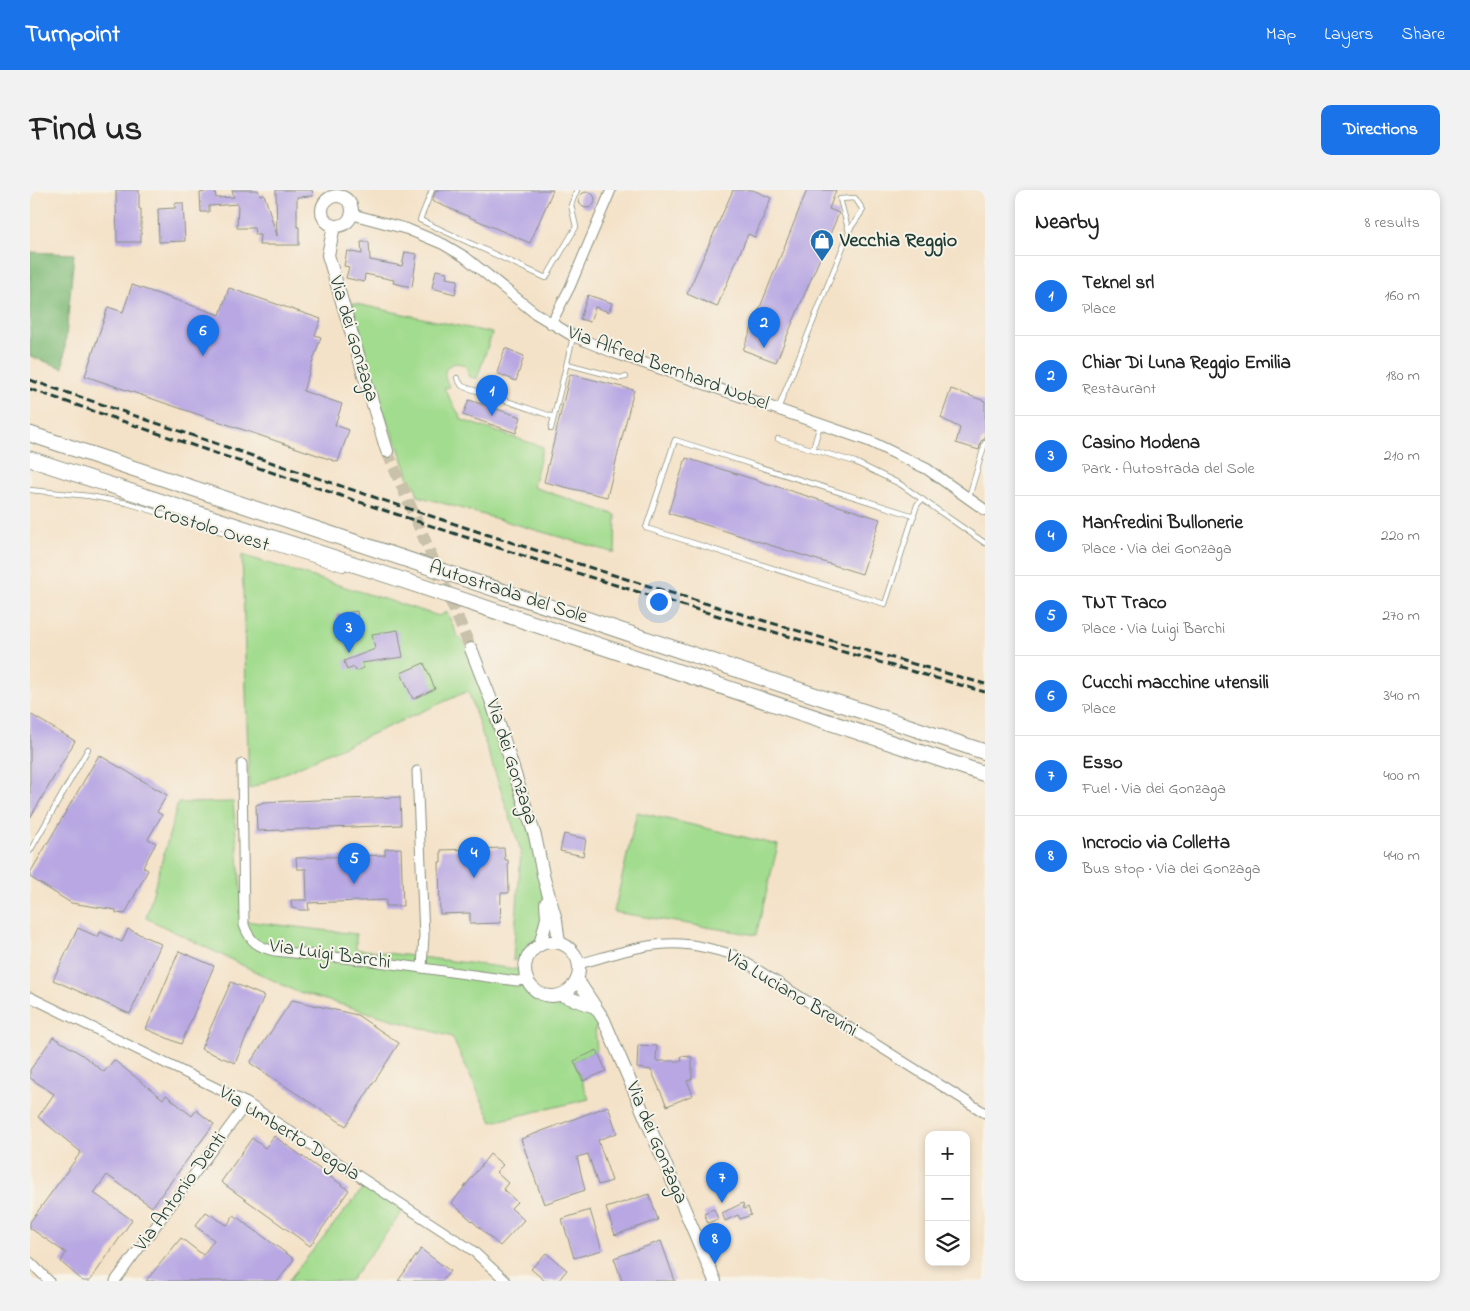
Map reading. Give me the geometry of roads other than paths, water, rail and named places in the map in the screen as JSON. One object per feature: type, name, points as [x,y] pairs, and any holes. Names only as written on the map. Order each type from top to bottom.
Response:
[{"type":"highway","name":"Autostrada del Sole","points":[[30,434],[985,752]]},
{"type":"highway","name":"Autostrada del Sole","points":[[30,459],[390,576],[985,774]]},
{"type":"main road","points":[[333,193],[348,200],[352,209],[351,214],[347,222],[334,226],[324,220],[322,208],[333,193]]},
{"type":"main road","name":"Via dei Gonzaga","points":[[334,226],[328,255],[387,451]]},
{"type":"main road","name":"Via dei Gonzaga","points":[[471,649],[491,700],[532,827],[556,920],[560,943]]},
{"type":"main road","name":"Via dei Gonzaga","points":[[526,980],[524,970],[526,960],[531,951],[540,945],[547,918],[544,878]]},
{"type":"main road","points":[[526,980],[534,991],[548,997],[561,995],[574,986],[578,979],[579,964],[567,947],[560,943],[546,942],[540,945]]},
{"type":"main road","name":"Via dei Gonzaga","points":[[578,979],[604,1020],[715,1281]]},
{"type":"main road","points":[[561,995],[595,1007]]},
{"type":"street","points":[[551,324],[570,287],[611,190]]},
{"type":"street","name":"Via Alfred Bernhard Nobel","points":[[351,214],[408,229],[443,244],[465,257],[517,300],[551,324],[574,336],[615,353],[869,441],[927,469],[985,510]]},
{"type":"street","name":"Via Luigi Barchi","points":[[242,764],[244,925],[248,936],[262,948],[422,967],[517,981],[526,980]]},
{"type":"street","points":[[417,771],[424,936],[422,967]]},
{"type":"street","name":"Via Luciano Brevini","points":[[579,964],[636,948],[664,944],[682,944],[708,948],[734,955],[985,1112]]},
{"type":"street","name":"Via Umberto Degola","points":[[30,997],[247,1103],[472,1250],[506,1281]]},
{"type":"street","name":"Via Antonio Denti","points":[[116,1281],[247,1103]]},
{"type":"street","points":[[30,1262],[49,1281]]},
{"type":"lane","points":[[432,190],[420,220],[546,278],[576,227],[571,205],[577,190]]},
{"type":"lane","name":"Via Alfred Bernhard Nobel","points":[[778,409],[848,232],[863,210],[855,198],[840,199],[848,232]]},
{"type":"lane","points":[[551,429],[574,336]]},
{"type":"lane","points":[[567,364],[620,378],[626,377]]},
{"type":"lane","points":[[457,378],[462,386],[554,417]]},
{"type":"lane","points":[[813,449],[820,424]]},
{"type":"lane","points":[[778,439],[862,466],[900,484],[985,543]]},
{"type":"lane","points":[[914,516],[675,440],[646,528],[885,604],[914,516],[917,505],[922,500]]},
{"type":"lane","points":[[969,498],[985,443]]},
{"type":"lane","name":"Crostolo Ovest","points":[[30,490],[89,496],[128,503],[349,570]]},
{"type":"lane","points":[[368,576],[390,576]]},
{"type":"lane","points":[[30,851],[88,749]]},
{"type":"tunnel","points":[[387,451],[471,649]]},
{"type":"railway","points":[[30,380],[373,497],[579,564],[781,626],[985,684]]},
{"type":"railway","points":[[30,389],[437,528],[574,572],[728,619],[985,692]]},
{"type":"place","name":"Vecchia Reggio","points":[[822,262]]},
{"type":"place","name":"Chiar Di Luna Reggio Emilia","points":[[764,348]]},
{"type":"place","name":"Cucchi macchine utensili","points":[[203,356]]},
{"type":"place","name":"Teknel srl","points":[[492,416]]},
{"type":"place","name":"Casino Modena","points":[[349,653]]},
{"type":"place","name":"Manfredini Bullonerie","points":[[474,878]]},
{"type":"place","name":"TNT Traco","points":[[354,884]]},
{"type":"place","name":"Esso","points":[[722,1203]]},
{"type":"place","name":"Incrocio via Colletta","points":[[715,1264]]}]
